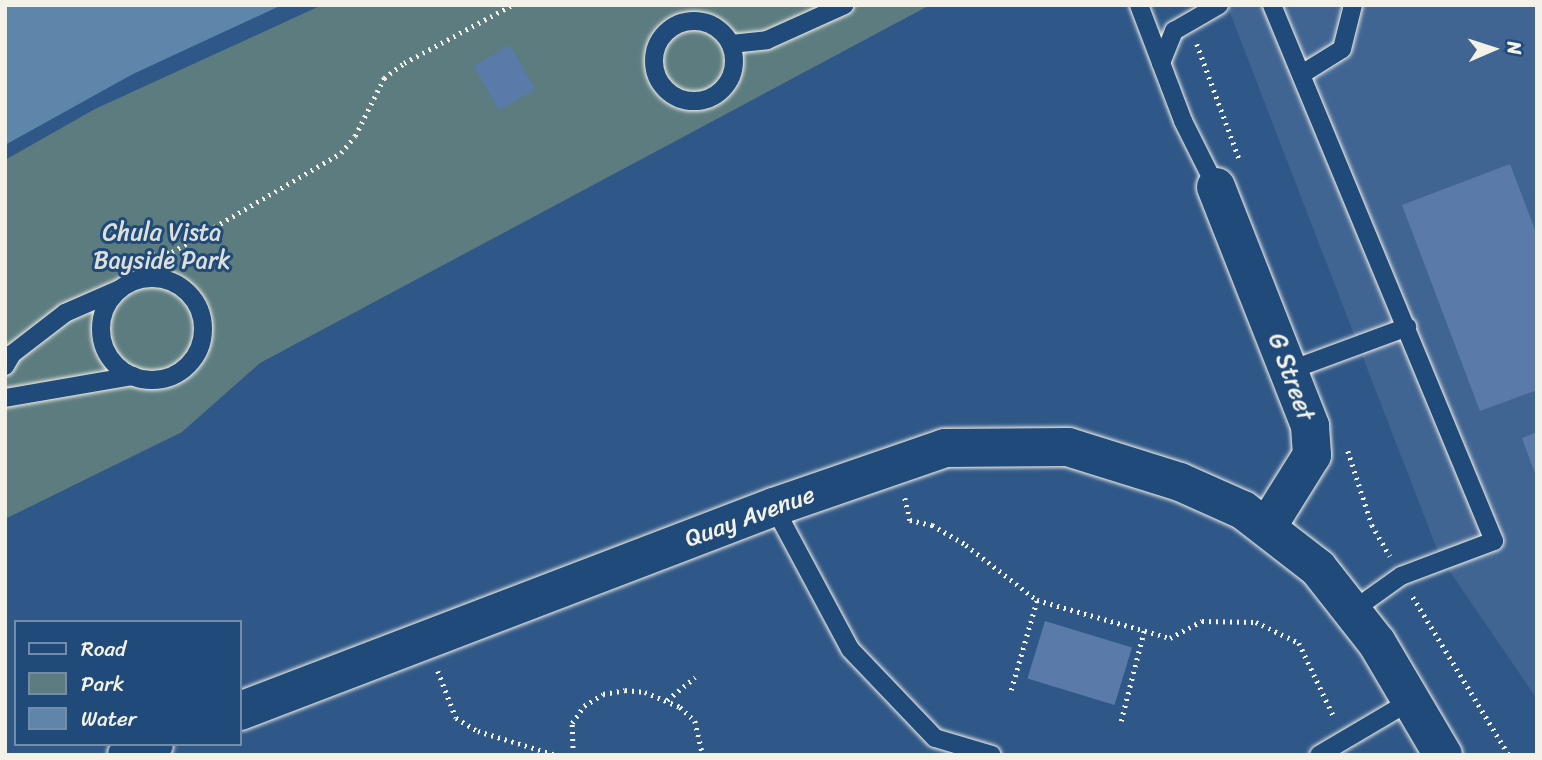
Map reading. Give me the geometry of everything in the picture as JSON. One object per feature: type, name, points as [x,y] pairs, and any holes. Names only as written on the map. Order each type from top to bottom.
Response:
[{"type":"street","name":"G Street","points":[[1216,187],[1291,370],[1310,426],[1312,455],[1267,527]]},
{"type":"street","name":"Quay Avenue","points":[[242,710],[775,507],[945,448],[1068,447],[1180,482],[1243,510],[1267,527]]},
{"type":"street","points":[[1267,527],[1318,568],[1352,611],[1412,700],[1444,755]]},
{"type":"street","points":[[127,755],[149,746]]},
{"type":"lane","points":[[731,44],[767,40],[845,5]]},
{"type":"lane","points":[[1139,5],[1161,63],[1216,187]]},
{"type":"lane","points":[[1161,63],[1174,31],[1219,5]]},
{"type":"lane","points":[[1272,5],[1494,541],[1401,576],[1352,611]]},
{"type":"lane","points":[[1302,74],[1342,49],[1353,5]]},
{"type":"lane","points":[[698,21],[718,28],[731,44],[735,65],[727,85],[711,99],[690,102],[670,94],[657,78],[654,57],[661,38],[677,24],[698,21]]},
{"type":"lane","points":[[5,366],[12,354],[65,313],[138,280],[169,281],[194,300],[203,324],[200,349],[182,371],[157,380],[132,376],[5,398]]},
{"type":"lane","points":[[123,287],[104,312],[103,342],[109,357],[132,376]]},
{"type":"lane","points":[[1291,370],[1407,327]]},
{"type":"lane","points":[[775,507],[850,649],[934,738],[992,755]]},
{"type":"lane","points":[[1319,755],[1412,700]]},
{"type":"path","points":[[107,267],[132,257],[172,252],[341,153],[355,136],[384,78],[404,63],[512,5]]},
{"type":"path","points":[[903,491],[910,520],[932,524],[966,545],[1037,600],[1170,639],[1202,621],[1256,622],[1299,643],[1333,715]]},
{"type":"path","points":[[1011,690],[1037,600]]},
{"type":"path","points":[[1121,721],[1144,631]]},
{"type":"path","points":[[433,657],[456,718],[478,731],[556,755]]},
{"type":"path","points":[[667,700],[695,677]]},
{"type":"path","points":[[573,755],[572,723],[584,706],[603,694],[645,692],[667,700],[695,721],[703,755]]},
{"type":"shaded area","points":[[1227,5],[1537,5],[1537,699],[1440,557]]},
{"type":"green space","name":"Chula Vista Bayside Park","points":[[322,5],[930,5],[260,363],[182,432],[5,519],[5,160],[95,109]]},
{"type":"water","points":[[5,5],[282,5],[133,74],[5,145]]},
{"type":"building","points":[[510,45],[536,89],[499,110],[474,66]]},
{"type":"building","points":[[1510,164],[1537,235],[1537,390],[1480,411],[1402,205]]},
{"type":"building","points":[[1537,432],[1537,476],[1536,476],[1522,438]]},
{"type":"building","points":[[1045,621],[1132,648],[1114,705],[1027,678]]}]
